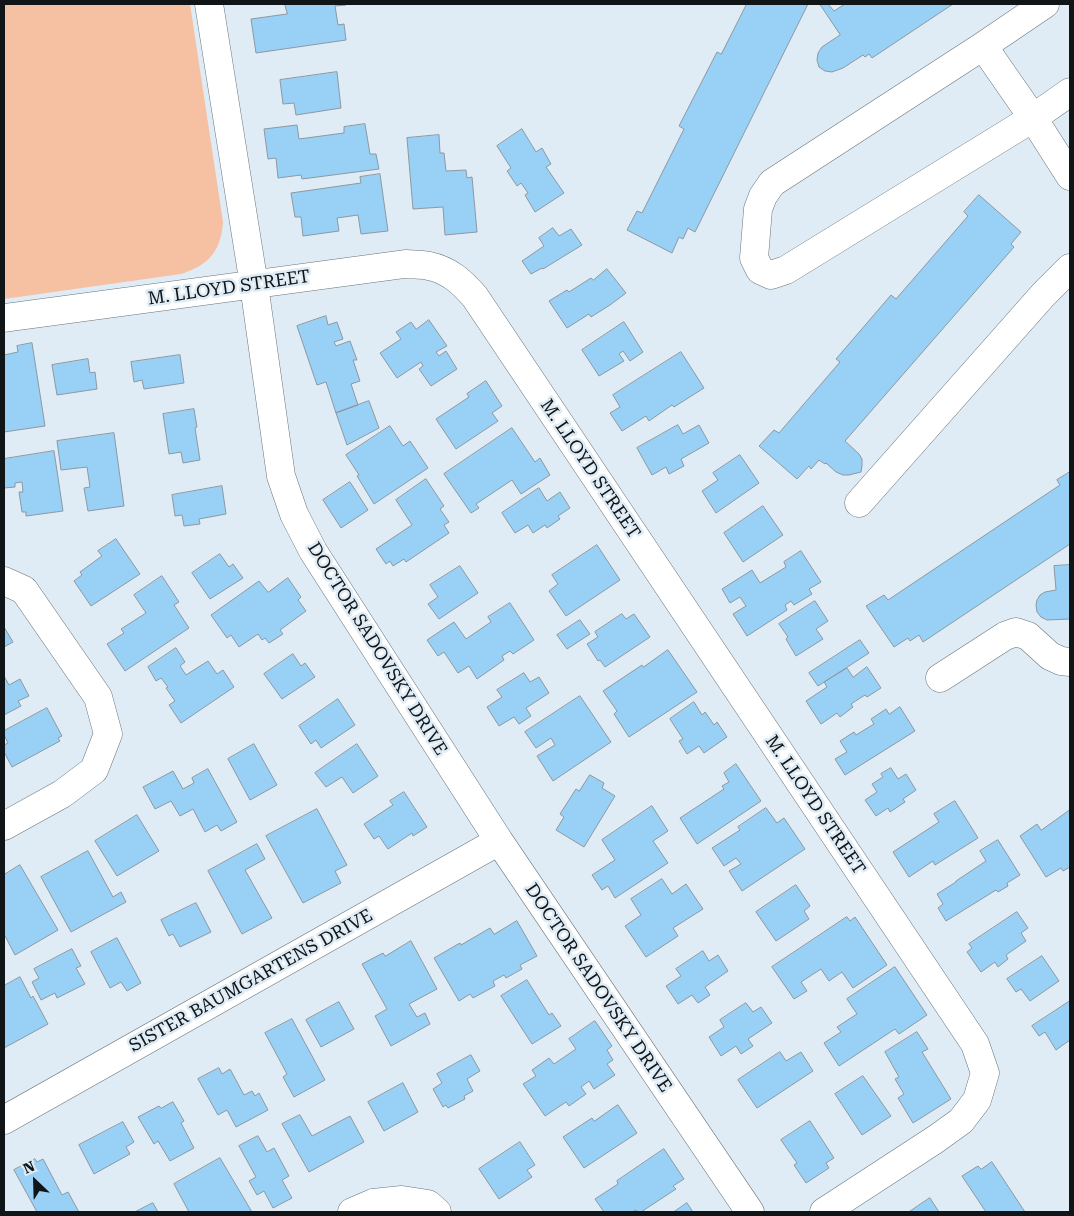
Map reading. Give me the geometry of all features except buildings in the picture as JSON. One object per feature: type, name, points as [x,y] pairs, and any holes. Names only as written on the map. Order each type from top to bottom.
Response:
[{"type":"street","name":"DOCTOR SADOVSKY DRIVE","points":[[209,4],[254,285],[281,476],[294,514],[313,551],[499,841],[750,1212]]},
{"type":"street","points":[[1045,4],[772,183],[763,196],[758,209],[754,258],[760,270],[771,275],[786,270],[1033,118],[1070,92]]},
{"type":"street","points":[[983,46],[1033,118],[1070,176]]},
{"type":"street","name":"M. LLOYD STREET","points":[[4,318],[405,264],[429,266],[447,272],[464,284],[475,297],[975,1044],[985,1073],[977,1100],[961,1121],[824,1212]]},
{"type":"street","points":[[859,503],[1043,295],[1070,268]]},
{"type":"street","points":[[4,581],[24,590],[98,697],[108,734],[94,770],[62,794],[4,826]]},
{"type":"street","points":[[940,678],[1005,636],[1016,632],[1028,636],[1050,656],[1061,661],[1070,662]]},
{"type":"street","name":"SISTER BAUMGARTENS DRIVE","points":[[4,1120],[499,841]]},
{"type":"street","points":[[352,1212],[373,1203],[402,1200],[428,1204],[437,1212]]},
{"type":"shaded area","points":[[4,4],[190,4],[223,222],[220,241],[212,256],[206,261],[181,274],[4,299]]}]
